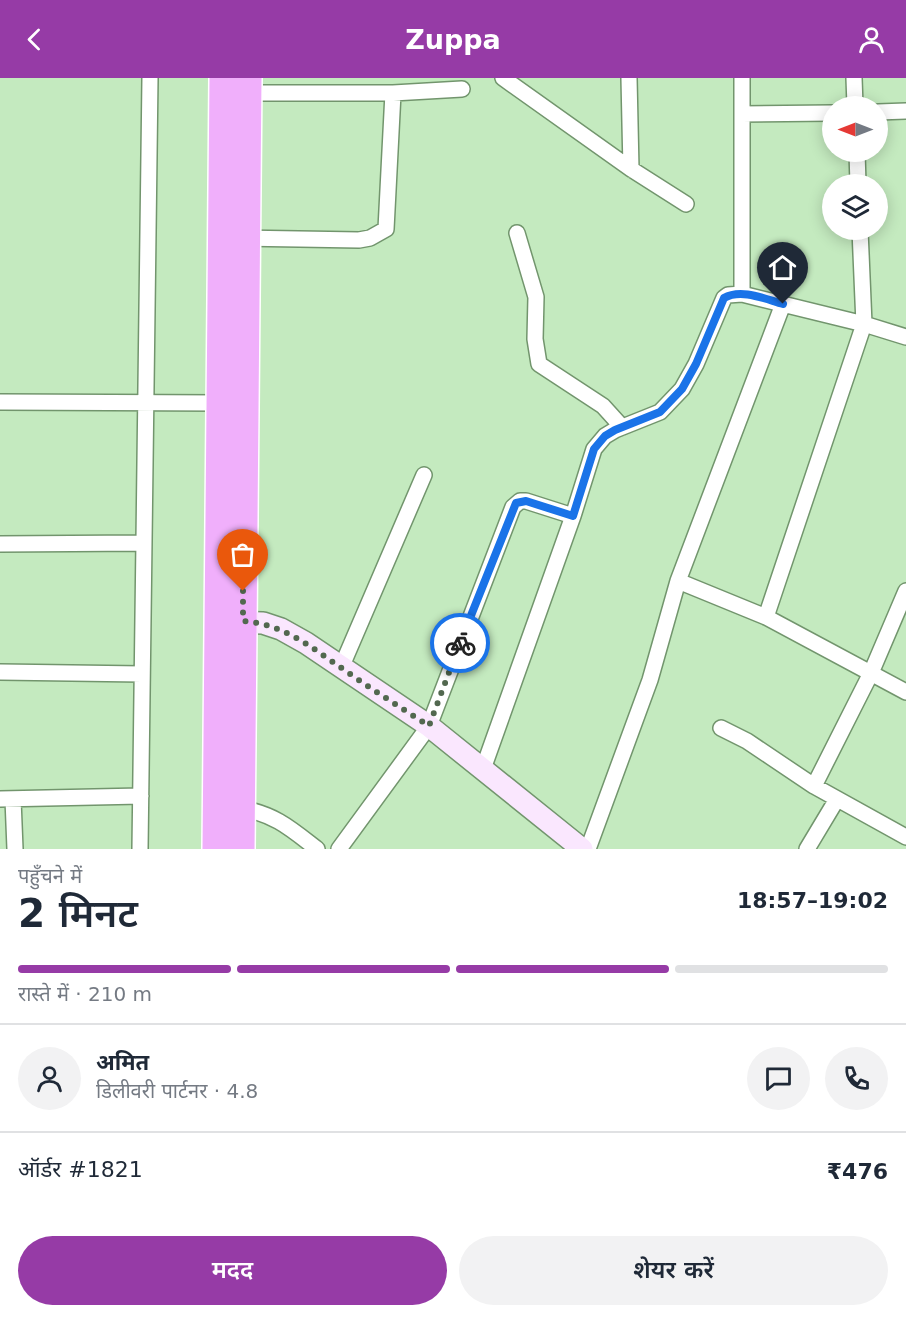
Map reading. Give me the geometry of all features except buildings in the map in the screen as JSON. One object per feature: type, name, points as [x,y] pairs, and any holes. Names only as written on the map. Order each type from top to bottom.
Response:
[{"type":"highway","points":[[223,78],[220,403],[241,808],[241,849]]},
{"type":"highway","points":[[216,849],[231,622],[246,237],[248,86]]},
{"type":"street","points":[[140,849],[150,78]]},
{"type":"street","points":[[503,78],[631,169],[686,204]]},
{"type":"street","points":[[629,78],[631,169]]},
{"type":"street","points":[[742,78],[742,294]]},
{"type":"street","points":[[854,78],[855,96]]},
{"type":"street","points":[[248,86],[393,93],[462,89]]},
{"type":"street","points":[[246,237],[359,240],[386,229],[393,93]]},
{"type":"street","points":[[888,112],[906,111]]},
{"type":"street","points":[[742,114],[822,113]]},
{"type":"street","points":[[516,233],[536,297],[535,339],[539,364],[603,405],[622,427]]},
{"type":"street","points":[[766,617],[864,324],[860,240]]},
{"type":"street","points":[[483,769],[573,516],[594,449],[605,436],[660,412],[682,389],[696,364],[721,302],[728,295],[742,294],[864,324],[906,337]]},
{"type":"street","points":[[588,849],[650,680],[678,581],[783,304]]},
{"type":"street","points":[[0,402],[220,403]]},
{"type":"street","points":[[341,668],[424,475]]},
{"type":"street","points":[[339,849],[429,726],[513,507],[520,501],[526,501],[573,516]]},
{"type":"street","points":[[0,544],[143,543]]},
{"type":"street","points":[[678,581],[766,617],[906,692]]},
{"type":"street","points":[[814,786],[871,673],[906,591]]},
{"type":"street","points":[[231,622],[263,623],[281,629],[306,643],[429,726],[582,849]]},
{"type":"street","points":[[0,672],[142,675]]},
{"type":"street","points":[[722,728],[747,741],[814,786],[906,837]]},
{"type":"street","points":[[15,849],[7,799],[141,796]]},
{"type":"street","points":[[807,849],[837,799]]},
{"type":"street","points":[[241,808],[262,812],[282,822],[317,849]]},
{"type":"way so far","points":[[243,591],[243,621],[263,623],[281,629],[306,643],[429,726],[460,643]]},
{"type":"route","points":[[460,643],[516,503],[526,501],[573,516],[594,449],[605,436],[615,430],[660,412],[682,389],[696,364],[724,298],[728,295],[742,294],[783,304]]}]
